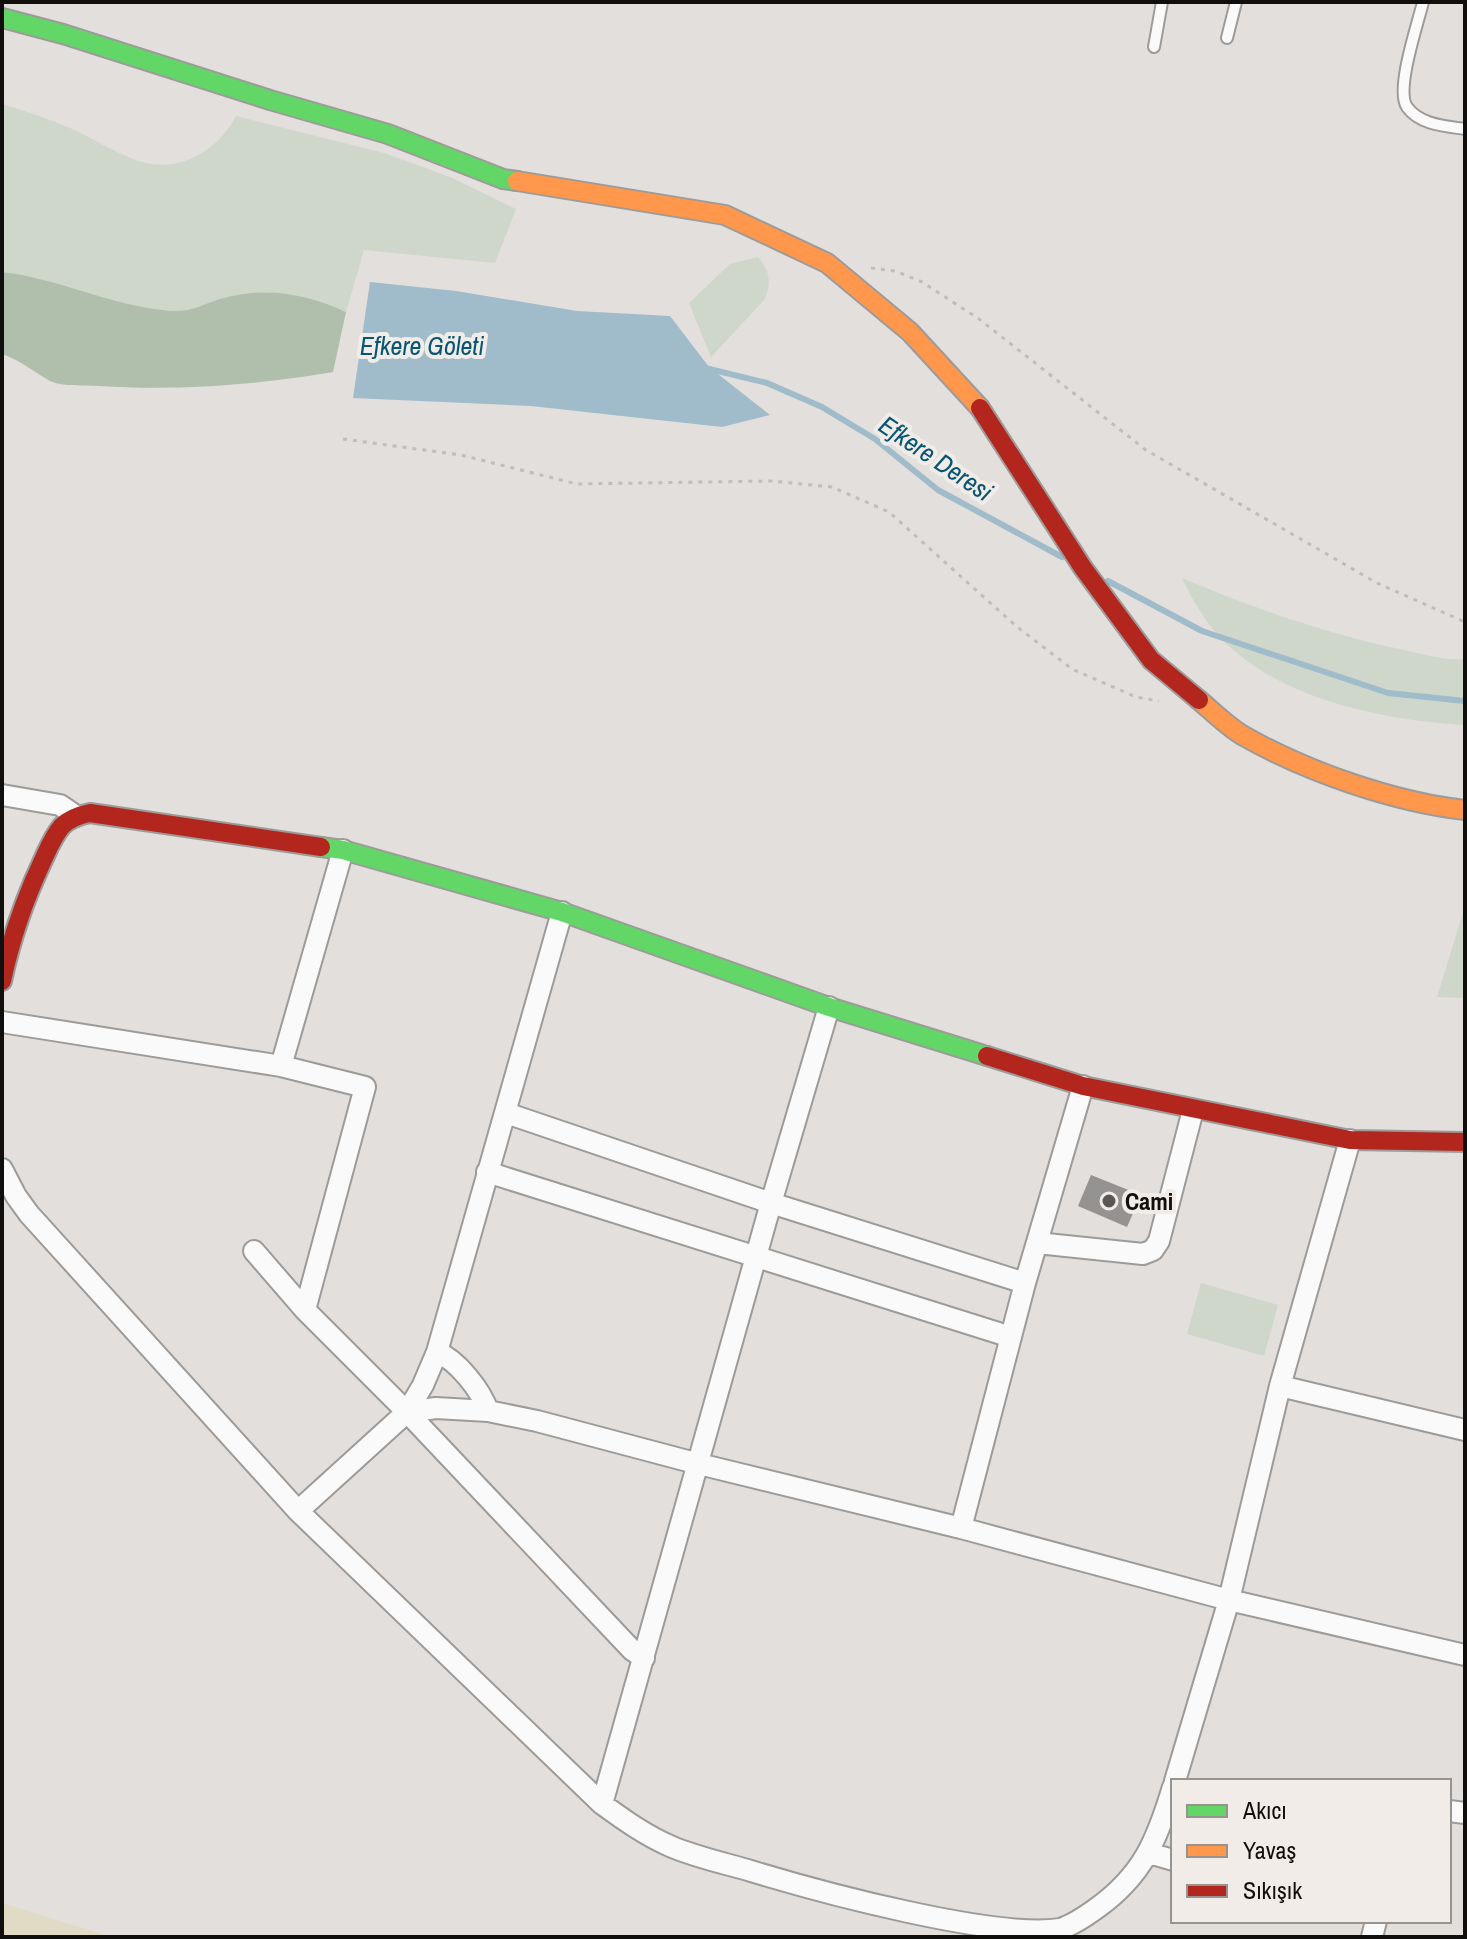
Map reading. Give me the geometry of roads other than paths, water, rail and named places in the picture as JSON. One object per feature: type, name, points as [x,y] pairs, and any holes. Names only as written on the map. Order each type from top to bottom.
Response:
[{"type":"street","points":[[2,18],[388,134],[503,179],[725,215],[827,263],[910,332],[984,413],[1083,568],[1151,660],[1240,734],[1338,779],[1438,807],[1465,810]]},
{"type":"street","points":[[2,795],[60,805],[76,816]]},
{"type":"street","points":[[2,981],[12,935],[30,886],[63,824],[76,816],[90,813],[343,850],[562,912],[829,1007],[1083,1086],[1350,1140],[1465,1142]]},
{"type":"street","points":[[281,1066],[343,850]]},
{"type":"street","points":[[298,1511],[407,1412],[423,1385],[437,1352],[562,912]]},
{"type":"street","points":[[602,1804],[755,1258],[829,1007]]},
{"type":"street","points":[[2,1022],[281,1066],[365,1087],[305,1310]]},
{"type":"street","points":[[961,1528],[1025,1283],[1083,1086]]},
{"type":"street","points":[[1037,1243],[1143,1254],[1153,1250],[1159,1241],[1193,1110]]},
{"type":"street","points":[[506,1113],[771,1203],[1025,1283]]},
{"type":"street","points":[[1176,1779],[1229,1600],[1280,1386],[1350,1140]]},
{"type":"street","points":[[2,1169],[29,1214],[298,1511],[602,1804],[631,1826],[671,1846],[828,1895],[943,1922],[1025,1934],[1062,1928],[1086,1916],[1117,1894],[1149,1853],[1171,1793]]},
{"type":"street","points":[[487,1172],[1011,1337]]},
{"type":"street","points":[[254,1251],[305,1310],[407,1412],[632,1650],[644,1658]]},
{"type":"street","points":[[437,1352],[448,1356],[484,1399],[488,1411]]},
{"type":"street","points":[[1280,1386],[1465,1430]]},
{"type":"street","points":[[407,1412],[436,1408],[488,1411],[537,1421],[961,1528],[1229,1600],[1465,1655]]},
{"type":"street","points":[[1149,1853],[1171,1859]]},
{"type":"lane","points":[[1154,47],[1162,2]]},
{"type":"lane","points":[[1227,38],[1236,2]]},
{"type":"lane","points":[[1423,2],[1403,90],[1405,100],[1408,107],[1424,120],[1465,129]]},
{"type":"water","name":"Efkere Göleti","points":[[370,282],[456,291],[577,311],[670,316],[709,367],[770,415],[722,427],[531,406],[353,398]]},
{"type":"waterway","name":"Efkere Deresi","points":[[701,367],[767,383],[822,407],[875,439],[938,490],[1062,557]]},
{"type":"waterway","name":"Efkere Deresi","points":[[1108,581],[1202,631],[1388,693],[1465,701]]},
{"type":"place","name":"Cami","points":[[1109,1201]]}]
